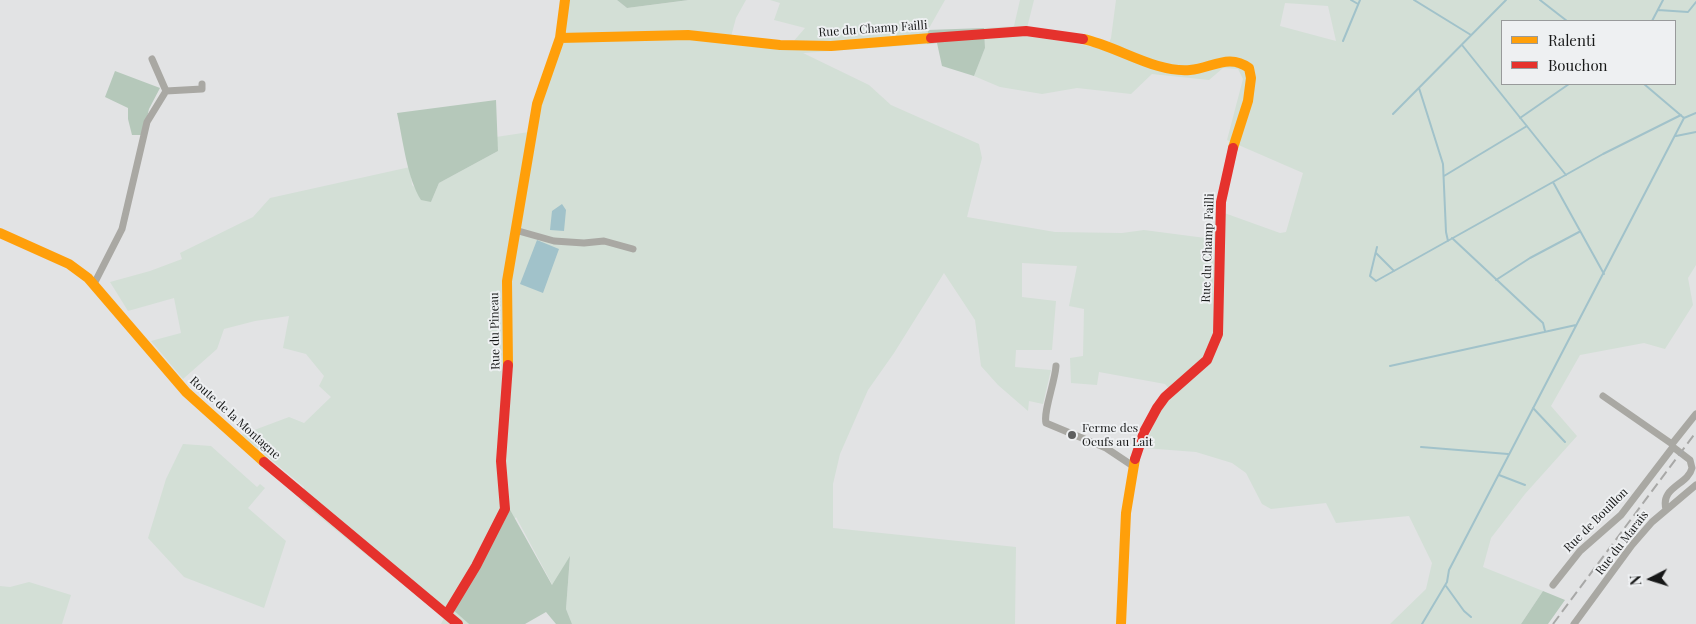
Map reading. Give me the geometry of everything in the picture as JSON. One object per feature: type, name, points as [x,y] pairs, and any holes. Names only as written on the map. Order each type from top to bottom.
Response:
[{"type":"street","name":"Rue du Pineau","points":[[447,614],[476,566],[505,509],[501,461],[508,374],[507,281],[537,104],[560,38],[565,0]]},
{"type":"street","name":"Rue du Champ Failli","points":[[560,38],[688,35],[782,45],[831,46],[1026,31],[1085,39],[1171,69],[1192,70],[1228,60],[1241,62],[1249,68],[1252,86],[1229,159],[1221,199],[1218,324],[1215,343],[1205,364],[1171,392],[1157,408],[1133,466],[1128,499],[1121,624]]},
{"type":"street","points":[[152,59],[166,91]]},
{"type":"street","points":[[166,91],[188,88],[202,89],[202,84]]},
{"type":"street","points":[[94,284],[122,229],[147,122],[166,91]]},
{"type":"street","points":[[515,230],[554,241],[584,243],[604,240],[633,249]]},
{"type":"street","name":"Route de la Montagne","points":[[0,233],[69,264],[94,284],[186,392],[260,460],[458,624]]},
{"type":"street","points":[[1056,366],[1053,390],[1045,412],[1046,423],[1106,448],[1133,466]]},
{"type":"street","points":[[1603,396],[1690,460],[1692,468],[1688,476],[1669,492],[1666,498],[1666,509]]},
{"type":"street","name":"Rue de Bouillon","points":[[1554,585],[1580,550],[1621,515],[1696,414]]},
{"type":"street","name":"Rue du Marais","points":[[1574,624],[1632,545],[1666,509],[1696,485]]},
{"type":"shaded area","points":[[560,0],[617,0],[627,8],[690,0],[746,0],[736,18],[729,44],[786,50],[805,28],[774,20],[780,3],[770,0],[945,0],[928,30],[927,44],[803,53],[869,85],[891,105],[979,144],[982,158],[967,217],[1055,232],[1122,233],[1144,230],[1213,239],[1216,210],[1280,233],[1286,232],[1303,173],[1227,140],[1243,79],[1238,69],[1223,68],[1209,80],[1152,74],[1131,94],[1077,88],[1042,94],[1000,87],[974,76],[985,48],[984,28],[1014,26],[1020,0],[1034,0],[1025,36],[1075,43],[1106,50],[1111,38],[1116,0],[1696,0],[1696,265],[1688,278],[1693,305],[1665,349],[1644,343],[1580,355],[1551,406],[1577,436],[1525,494],[1491,538],[1483,567],[1543,591],[1521,624],[1390,624],[1426,589],[1432,563],[1409,516],[1336,523],[1326,503],[1271,509],[1262,504],[1246,473],[1232,463],[1196,452],[1144,448],[1159,412],[1174,394],[1165,384],[1099,372],[1097,385],[1071,383],[1070,358],[1083,356],[1084,309],[1069,306],[1077,266],[1022,263],[1022,297],[1056,301],[1052,350],[1016,350],[1015,367],[1051,370],[1043,404],[1029,401],[1028,411],[998,385],[981,366],[975,320],[944,273],[894,353],[868,390],[840,454],[833,484],[833,528],[1016,547],[1015,624],[572,624],[566,609],[570,557],[553,586],[516,517],[453,609],[469,624],[441,624],[444,618],[300,501],[304,487],[241,435],[289,417],[304,423],[331,397],[319,386],[324,376],[306,354],[283,348],[289,316],[255,321],[224,329],[217,349],[183,379],[151,341],[181,333],[174,298],[128,311],[110,282],[150,271],[182,259],[180,253],[253,217],[270,198],[410,167],[412,185],[431,202],[439,183],[498,151],[496,137],[529,132],[556,37]],"holes":[[[1285,3],[1328,6],[1336,41],[1280,26]]]},
{"type":"shaded area","points":[[183,444],[211,446],[257,487],[260,484],[265,488],[248,508],[286,541],[264,608],[184,577],[148,538],[166,479]]},
{"type":"shaded area","points":[[29,582],[71,595],[62,624],[0,624],[0,586],[10,587]]},
{"type":"green space","points":[[617,0],[689,0],[627,8]]},
{"type":"green space","points":[[984,28],[985,48],[974,76],[942,66],[937,43],[927,44],[928,30]]},
{"type":"green space","points":[[115,71],[160,88],[149,109],[143,135],[132,135],[128,119],[128,108],[105,97]]},
{"type":"green space","points":[[496,100],[498,151],[439,183],[431,202],[421,200],[412,181],[397,113]]},
{"type":"green space","points":[[509,508],[552,585],[570,556],[566,609],[572,624],[556,624],[546,612],[525,624],[469,624],[452,609]]},
{"type":"green space","points":[[1543,591],[1565,600],[1548,624],[1521,624]]},
{"type":"water","points":[[562,204],[566,210],[564,231],[550,230],[552,211]]},
{"type":"water","points":[[537,240],[559,249],[543,293],[520,284]]},
{"type":"waterway","points":[[1351,0],[1358,4]]},
{"type":"waterway","points":[[1343,41],[1360,0]]},
{"type":"waterway","points":[[1414,0],[1471,35]]},
{"type":"waterway","points":[[1393,114],[1506,0]]},
{"type":"waterway","points":[[1540,0],[1566,20]]},
{"type":"waterway","points":[[1653,20],[1663,0]]},
{"type":"waterway","points":[[1658,10],[1688,12],[1696,2]]},
{"type":"waterway","points":[[1462,45],[1566,175]]},
{"type":"waterway","points":[[1520,118],[1568,85]]},
{"type":"waterway","points":[[1645,85],[1684,118],[1696,113]]},
{"type":"waterway","points":[[1419,88],[1443,164],[1448,241]]},
{"type":"waterway","points":[[1377,247],[1370,276],[1376,281],[1603,154],[1681,115]]},
{"type":"waterway","points":[[1422,624],[1447,582],[1449,570],[1684,118]]},
{"type":"waterway","points":[[1444,176],[1527,126]]},
{"type":"waterway","points":[[1676,136],[1696,132]]},
{"type":"waterway","points":[[1553,182],[1604,274]]},
{"type":"waterway","points":[[1496,280],[1530,258],[1579,232]]},
{"type":"waterway","points":[[1452,238],[1543,323],[1545,331]]},
{"type":"waterway","points":[[1376,253],[1394,271]]},
{"type":"waterway","points":[[1390,366],[1576,325]]},
{"type":"waterway","points":[[1533,408],[1565,442]]},
{"type":"waterway","points":[[1421,447],[1508,454]]},
{"type":"waterway","points":[[1499,475],[1525,485]]},
{"type":"waterway","points":[[1446,586],[1464,611],[1471,617]]},
{"type":"railway","points":[[1553,624],[1696,432]]},
{"type":"traffic: slow","points":[[508,365],[507,281],[537,104],[560,38],[565,0]]},
{"type":"traffic: slow","points":[[560,38],[688,35],[780,45],[831,46],[931,38]]},
{"type":"traffic: slow","points":[[1083,39],[1096,42],[1150,63],[1177,70],[1198,69],[1227,62],[1242,64],[1249,68],[1251,78],[1248,101],[1233,148]]},
{"type":"traffic: slow","points":[[0,233],[69,264],[88,278],[186,392],[264,462]]},
{"type":"traffic: slow","points":[[1121,624],[1126,513],[1135,459]]},
{"type":"traffic: jam","points":[[931,38],[1026,31],[1083,39]]},
{"type":"traffic: jam","points":[[1135,459],[1144,432],[1157,408],[1165,397],[1207,360],[1218,334],[1221,202],[1233,148]]},
{"type":"traffic: jam","points":[[447,614],[476,566],[505,509],[501,461],[508,365]]},
{"type":"traffic: jam","points":[[264,462],[458,624]]},
{"type":"place","name":"Ferme des Oeufs au Lait","points":[[1072,435]]}]
